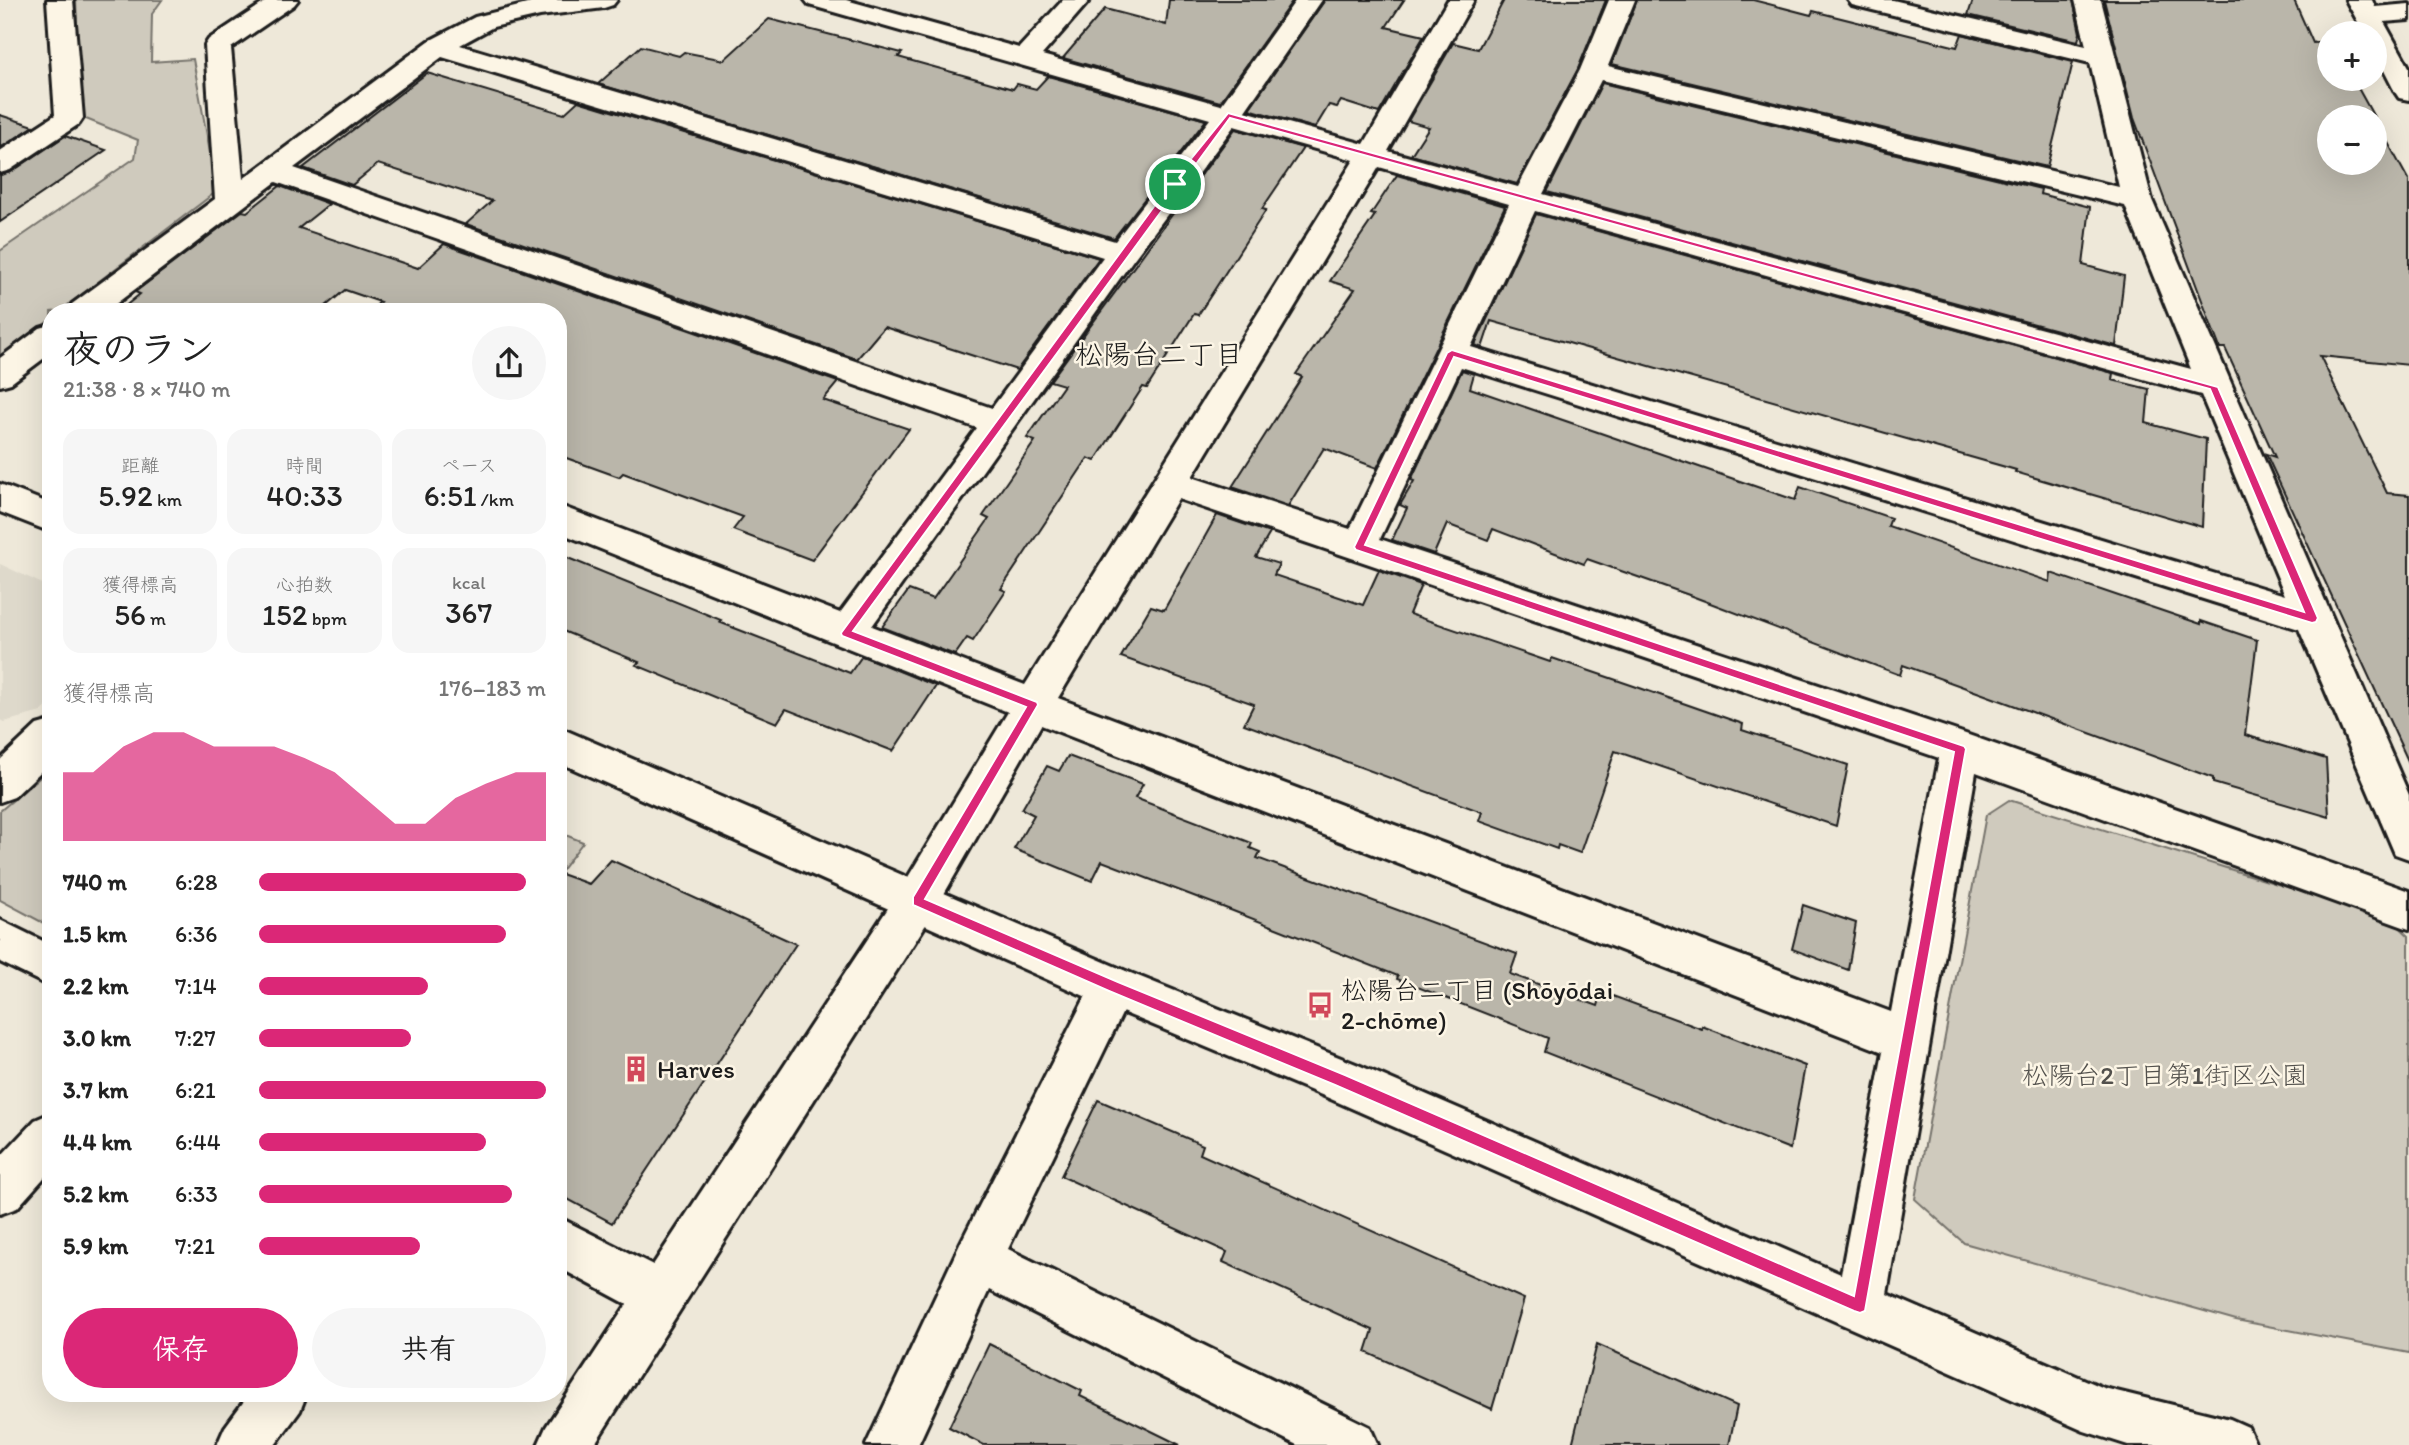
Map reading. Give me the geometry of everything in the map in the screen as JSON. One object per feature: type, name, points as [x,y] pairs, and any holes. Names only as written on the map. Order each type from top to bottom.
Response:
[{"type":"street","points":[[0,164],[69,118],[60,0]]},
{"type":"street","points":[[229,201],[218,45],[285,0]]},
{"type":"street","points":[[95,303],[438,47],[484,22],[540,8],[604,0]]},
{"type":"street","points":[[818,0],[1526,199],[2214,387]]},
{"type":"street","points":[[1025,58],[1077,0]]},
{"type":"street","points":[[846,633],[1122,253],[1228,115],[1309,0]]},
{"type":"street","points":[[564,1445],[917,901],[1033,705],[1373,155],[1461,0]]},
{"type":"street","points":[[1359,547],[1526,199],[1593,70],[1622,0]]},
{"type":"street","points":[[1861,0],[2102,58]]},
{"type":"street","points":[[2088,0],[2137,200],[2312,618],[2409,841]]},
{"type":"street","points":[[2363,8],[2409,12]]},
{"type":"street","points":[[2363,8],[2409,93]]},
{"type":"street","points":[[438,47],[1122,253]]},
{"type":"street","points":[[1593,70],[2137,200]]},
{"type":"street","points":[[271,170],[999,423]]},
{"type":"street","points":[[0,375],[42,343]]},
{"type":"street","points":[[1452,353],[2312,618]]},
{"type":"street","points":[[1171,484],[1960,749],[2409,910]]},
{"type":"street","points":[[0,497],[42,515]]},
{"type":"street","points":[[567,522],[846,633],[1907,1040]]},
{"type":"street","points":[[4,775],[42,744]]},
{"type":"street","points":[[567,748],[1113,987],[1340,1080],[2102,1413],[2230,1445]]},
{"type":"street","points":[[1860,1306],[1960,749]]},
{"type":"street","points":[[0,940],[42,962]]},
{"type":"street","points":[[892,1445],[978,1259],[1113,987]]},
{"type":"street","points":[[0,1191],[42,1146]]},
{"type":"street","points":[[567,1246],[661,1295]]},
{"type":"street","points":[[978,1259],[1352,1445]]},
{"type":"street","points":[[243,1445],[275,1402]]},
{"type":"shaded area","points":[[0,564],[42,584],[42,711],[4,722],[0,720]]},
{"type":"green space","points":[[76,0],[162,0],[152,14],[151,62],[193,59],[217,191],[70,303],[42,303],[42,326],[0,358],[0,251],[135,158],[138,140],[81,117]]},
{"type":"green space","points":[[42,776],[42,922],[0,900],[0,811]]},
{"type":"green space","name":"松陽台2丁目第1街区公園","points":[[2009,800],[2392,920],[2409,936],[2409,1353],[2236,1320],[1964,1243],[1915,1199],[1986,815]]},
{"type":"green space","points":[[567,836],[583,842],[567,863]]},
{"type":"building","points":[[1169,0],[1293,0],[1220,102],[1063,58],[1105,9],[1166,25]]},
{"type":"building","points":[[1325,0],[1404,0],[1386,27],[1424,36],[1379,113],[1341,101],[1337,107],[1329,105],[1315,128],[1249,109]]},
{"type":"building","points":[[1504,0],[1606,0],[1578,69],[1517,184],[1411,155],[1429,127],[1408,121],[1453,43],[1478,49]]},
{"type":"building","points":[[1637,0],[1753,0],[1811,15],[1813,11],[1957,47],[1962,34],[2073,62],[2047,167],[1612,64]]},
{"type":"building","points":[[1973,0],[2073,0],[2080,33],[2078,41],[1968,15]]},
{"type":"building","points":[[2104,0],[2294,0],[2313,43],[2317,43],[2317,91],[2360,91],[2367,105],[2317,105],[2317,175],[2387,175],[2387,141],[2409,181],[2409,365],[2320,356],[2387,493],[2409,495],[2409,763],[2266,454],[2275,457],[2225,348],[2220,348],[2134,118]]},
{"type":"building","points":[[769,19],[902,53],[898,57],[1013,89],[1017,84],[1036,89],[1048,76],[1206,120],[1114,238],[598,84],[641,46],[679,56],[684,52],[724,60]]},
{"type":"building","points":[[427,73],[564,114],[578,101],[1099,258],[1017,370],[884,327],[857,359],[466,224],[492,201],[378,164],[352,185],[303,168]]},
{"type":"building","points":[[1602,83],[2041,189],[2040,194],[2090,207],[2083,265],[2124,276],[2116,346],[1547,192]]},
{"type":"building","points":[[0,115],[34,126],[0,148]]},
{"type":"building","points":[[1235,129],[1303,148],[1262,209],[1266,210],[1198,315],[1194,314],[1147,388],[1143,387],[1095,461],[1088,458],[1001,589],[1006,591],[973,641],[967,638],[955,655],[882,627],[909,590],[933,599],[989,519],[983,516],[1035,441],[1027,438],[1064,385],[1050,381]]},
{"type":"building","points":[[65,136],[106,150],[0,222],[0,175],[11,172]]},
{"type":"building","points":[[1397,175],[1505,206],[1377,468],[1324,448],[1288,506],[1232,487],[1302,377],[1296,374],[1355,289],[1330,281],[1375,215],[1371,214]]},
{"type":"building","points":[[280,186],[329,204],[299,228],[418,268],[444,244],[838,382],[823,400],[909,429],[812,560],[733,530],[743,517],[623,473],[619,477],[567,458],[567,303],[379,303],[345,290],[330,303],[129,303],[140,294],[135,292],[242,211],[247,212]]},
{"type":"building","points":[[1536,214],[2113,373],[2112,380],[2149,389],[2146,423],[2206,439],[2202,527],[2015,472],[2016,470],[1491,321],[1482,348],[1475,345]]},
{"type":"building","points":[[1462,370],[1474,374],[1470,388],[1795,500],[1800,487],[1891,518],[1888,526],[2050,582],[2051,573],[2201,624],[2201,621],[2257,640],[2245,735],[2326,759],[2329,817],[2213,783],[2213,778],[1903,665],[1900,675],[1689,595],[1587,559],[1584,564],[1493,529],[1488,540],[1447,524],[1434,554],[1392,540],[1407,508],[1400,505],[1414,481],[1411,480]]},
{"type":"building","points":[[1217,515],[1270,533],[1256,557],[1279,564],[1274,575],[1363,605],[1379,570],[1421,585],[1409,614],[1550,662],[1552,658],[1634,686],[1743,724],[1742,730],[1848,765],[1836,826],[1615,751],[1580,853],[1558,845],[1557,849],[1479,821],[1482,812],[1244,724],[1254,704],[1121,657],[1151,606],[1164,610]]},
{"type":"building","points":[[567,558],[721,620],[719,622],[850,673],[862,656],[936,686],[893,751],[786,709],[777,723],[636,665],[639,662],[567,633]]},
{"type":"building","points":[[1068,756],[1143,784],[1135,798],[1252,843],[1250,848],[1260,852],[1257,858],[1517,954],[1510,974],[1598,1006],[1602,992],[1702,1029],[1702,1026],[1805,1066],[1790,1149],[1544,1052],[1548,1038],[1233,911],[1102,861],[1092,881],[1014,849],[1034,815],[1022,809],[1047,766],[1059,771]]},
{"type":"building","name":"Harves","points":[[611,860],[796,944],[612,1223],[567,1199],[567,876],[589,884]]},
{"type":"building","points":[[1803,905],[1856,923],[1848,970],[1792,949]]},
{"type":"building","points":[[1098,1100],[1203,1145],[1200,1154],[1524,1299],[1492,1409],[1366,1352],[1373,1330],[1223,1262],[1227,1252],[1061,1176]]},
{"type":"building","points":[[989,1344],[1082,1391],[1080,1396],[1180,1445],[984,1445],[949,1427]]},
{"type":"building","points":[[1597,1344],[1737,1406],[1729,1445],[1572,1445]]},
{"type":"place","name":"松陽台二丁目 (Shōyōdai 2-chōme)","points":[[1320,1005]]},
{"type":"place","name":"Harves","points":[[636,1069]]},
{"type":"district","name":"松陽台二丁目","points":[[1159,354]]},
{"type":"route","points":[[1228,115],[2214,387],[2312,618],[1452,353],[1359,547],[1960,749],[1860,1306],[1340,1080],[1113,987],[917,901],[1033,705],[846,633],[1175,184],[1228,115]]}]
